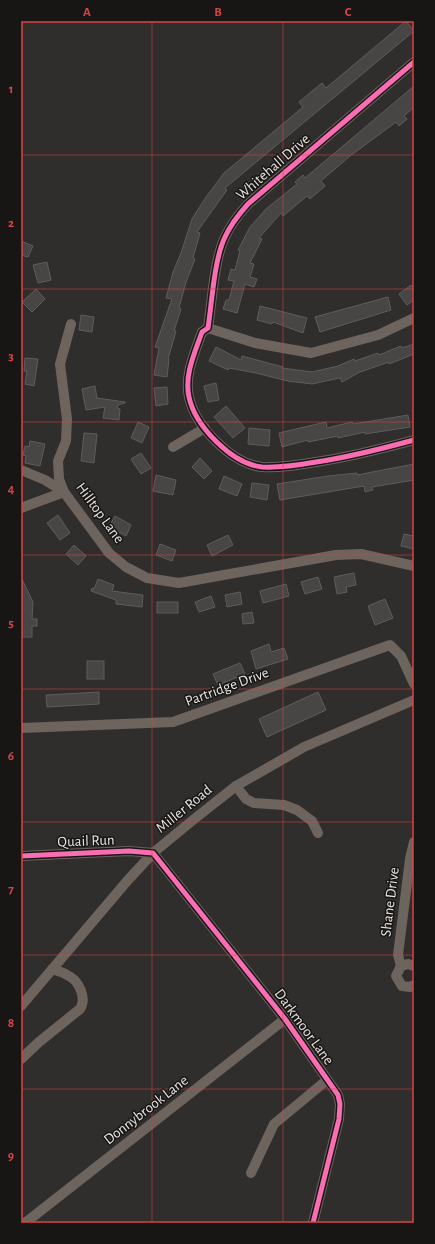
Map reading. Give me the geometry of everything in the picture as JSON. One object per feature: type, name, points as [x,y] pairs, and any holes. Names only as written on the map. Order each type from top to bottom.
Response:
[{"type":"street","name":"Whitehall Drive","points":[[414,62],[248,204],[236,216],[224,238],[218,263],[208,328],[202,332],[188,374],[189,397],[198,418],[205,428],[219,445],[243,461],[261,467],[292,466],[362,455],[414,440]]},
{"type":"street","points":[[208,328],[255,343],[310,353],[378,335],[414,318]]},
{"type":"street","name":"Hilltop Lane","points":[[71,324],[60,364],[67,419],[66,441],[58,461],[59,479],[64,492],[108,553],[126,568],[146,578],[179,583],[336,554],[361,554],[414,566]]},
{"type":"street","points":[[173,447],[205,428]]},
{"type":"street","points":[[21,470],[45,480],[64,492]]},
{"type":"street","points":[[21,508],[64,492]]},
{"type":"street","name":"Partridge Drive","points":[[21,728],[172,722],[390,645],[401,656],[414,684]]},
{"type":"street","name":"Miller Road","points":[[21,1006],[128,880],[153,853],[236,786],[304,747],[414,700]]},
{"type":"street","points":[[236,786],[246,799],[254,803],[284,805],[297,810],[312,822],[318,833]]},
{"type":"street","name":"Shane Drive","points":[[414,842],[410,859],[398,955],[401,966],[396,976],[399,983],[406,987],[414,985]]},
{"type":"street","name":"Quail Run","points":[[21,856],[129,852],[153,853]]},
{"type":"street","name":"Darkmoor Lane","points":[[153,853],[285,1019],[338,1095],[340,1104],[340,1119],[314,1223]]},
{"type":"street","points":[[401,966],[408,964],[414,966]]},
{"type":"street","points":[[21,1059],[39,1042],[80,1009],[83,1004],[82,994],[77,983],[68,975],[52,969]]},
{"type":"street","name":"Donnybrook Lane","points":[[25,1223],[285,1019]]},
{"type":"street","points":[[251,1173],[274,1124],[328,1080]]},
{"type":"building","points":[[406,21],[414,31],[225,188],[227,190],[197,232],[200,233],[193,258],[195,259],[186,282],[179,308],[181,309],[174,331],[176,331],[168,359],[167,377],[154,375],[159,348],[155,347],[172,299],[166,298],[173,272],[192,219],[206,197],[224,173],[303,107],[299,102],[322,83],[326,88]]},
{"type":"building","points":[[414,86],[414,107],[404,116],[407,119],[399,126],[396,122],[350,156],[321,181],[325,186],[310,199],[307,196],[283,216],[281,213],[259,238],[262,239],[250,263],[254,264],[250,277],[257,279],[254,287],[245,284],[237,313],[223,309],[226,300],[229,300],[234,281],[228,280],[231,269],[235,270],[240,251],[238,250],[250,227],[266,209],[297,184],[295,182],[303,175],[305,178]]},
{"type":"building","points":[[21,241],[33,246],[28,257],[21,255]]},
{"type":"building","points":[[47,262],[51,280],[38,283],[33,265]]},
{"type":"building","points":[[411,285],[414,288],[414,300],[407,305],[399,294]]},
{"type":"building","points":[[36,289],[45,299],[32,312],[22,302]]},
{"type":"building","points":[[388,297],[391,310],[320,332],[315,317]]},
{"type":"building","points":[[260,306],[307,318],[303,333],[273,322],[272,324],[257,320]]},
{"type":"building","points":[[81,315],[94,317],[92,332],[79,330]]},
{"type":"building","points":[[414,344],[414,354],[389,364],[389,362],[360,372],[342,382],[340,378],[312,384],[288,381],[229,368],[228,370],[209,361],[216,347],[241,360],[242,356],[283,367],[282,368],[312,372],[338,366],[354,359],[355,361],[378,353],[379,355],[401,346],[402,348]]},
{"type":"building","points":[[25,358],[38,359],[34,386],[25,384],[27,371],[24,371]]},
{"type":"building","points":[[216,383],[219,400],[208,402],[204,386]]},
{"type":"building","points":[[95,386],[97,398],[125,402],[118,405],[117,408],[120,409],[119,420],[103,418],[105,407],[86,410],[82,389]]},
{"type":"building","points":[[167,387],[168,404],[156,406],[154,388]]},
{"type":"building","points":[[226,406],[245,428],[233,438],[214,417]]},
{"type":"building","points":[[408,415],[410,427],[365,434],[365,432],[338,438],[338,436],[308,442],[308,440],[282,447],[279,433],[326,422],[327,428],[352,422],[353,424]]},
{"type":"building","points":[[138,422],[149,427],[142,443],[131,438]]},
{"type":"building","points":[[249,428],[270,430],[269,446],[248,444]]},
{"type":"building","points":[[84,433],[97,434],[94,463],[81,461]]},
{"type":"building","points":[[30,441],[45,444],[40,466],[25,463],[26,456],[23,455],[25,446],[29,447]]},
{"type":"building","points":[[141,453],[151,468],[141,474],[131,459]]},
{"type":"building","points":[[200,458],[212,471],[204,479],[192,467]]},
{"type":"building","points":[[414,464],[414,480],[372,487],[373,490],[365,492],[364,486],[280,500],[277,484],[328,476],[357,473],[357,475]]},
{"type":"building","points":[[156,475],[176,480],[173,495],[153,491]]},
{"type":"building","points":[[224,476],[242,484],[237,496],[219,489]]},
{"type":"building","points":[[252,483],[269,485],[267,500],[250,497]]},
{"type":"building","points":[[58,515],[70,533],[60,540],[47,523]]},
{"type":"building","points":[[115,516],[131,525],[126,536],[109,527]]},
{"type":"building","points":[[404,534],[414,536],[414,549],[401,546]]},
{"type":"building","points":[[228,535],[233,545],[212,556],[207,545]]},
{"type":"building","points":[[160,544],[176,550],[172,561],[156,555]]},
{"type":"building","points":[[74,545],[86,556],[78,565],[66,554]]},
{"type":"building","points":[[354,573],[356,585],[346,587],[347,592],[337,594],[334,577]]},
{"type":"building","points":[[21,577],[33,602],[32,619],[37,619],[37,626],[32,626],[32,637],[21,637]]},
{"type":"building","points":[[318,577],[322,589],[305,594],[301,582]]},
{"type":"building","points":[[98,579],[114,585],[112,591],[143,595],[142,607],[116,604],[116,600],[91,591],[92,588],[94,589]]},
{"type":"building","points":[[286,584],[289,596],[263,603],[260,591]]},
{"type":"building","points":[[240,592],[242,604],[227,607],[225,595]]},
{"type":"building","points":[[211,596],[215,607],[199,612],[195,602]]},
{"type":"building","points":[[385,599],[393,618],[375,625],[368,606]]},
{"type":"building","points":[[157,602],[178,602],[178,613],[157,613]]},
{"type":"building","points":[[252,612],[254,623],[243,624],[242,614]]},
{"type":"building","points":[[269,644],[271,652],[284,648],[288,659],[256,669],[251,651]]},
{"type":"building","points":[[87,661],[104,661],[104,679],[87,679]]},
{"type":"building","points":[[240,663],[245,674],[218,685],[213,674]]},
{"type":"building","points":[[99,692],[99,704],[47,707],[46,695]]},
{"type":"building","points":[[318,692],[326,710],[267,737],[259,719]]},
{"type":"cycle path","points":[[414,62],[248,204],[235,219],[221,246],[214,281],[208,328],[202,332],[193,356],[188,380],[189,397],[193,408],[207,431],[216,442],[227,451],[250,464],[262,467],[289,466],[329,460],[414,440]]},
{"type":"cycle path","points":[[21,856],[129,851],[153,853],[285,1019],[338,1095],[340,1104],[339,1119],[313,1223]]}]
